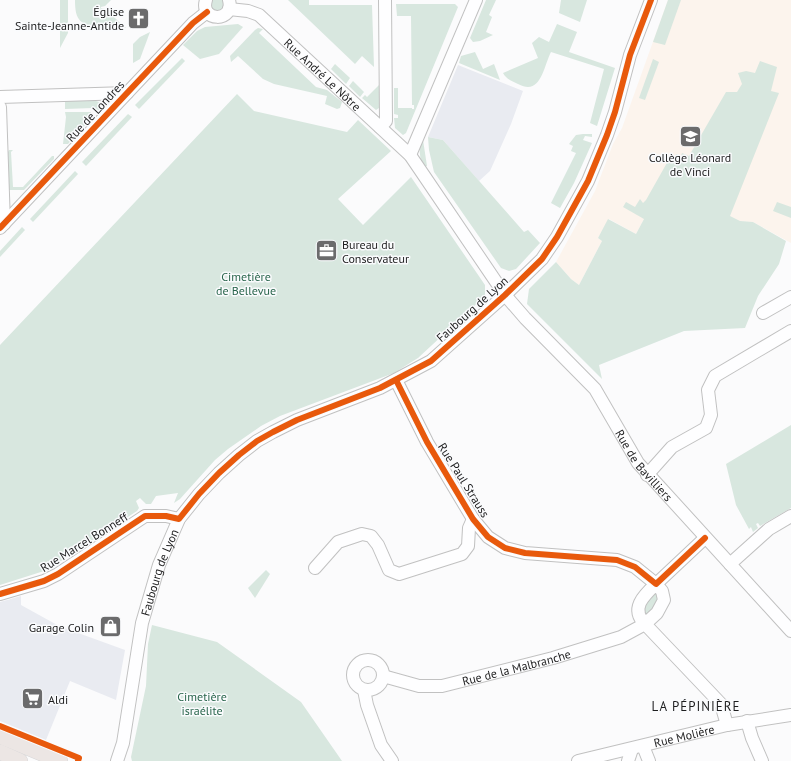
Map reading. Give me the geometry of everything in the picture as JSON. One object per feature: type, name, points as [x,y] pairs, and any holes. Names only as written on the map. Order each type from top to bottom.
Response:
[{"type":"main road","points":[[0,736],[60,761]]},
{"type":"main road","points":[[0,752],[20,761]]},
{"type":"street","points":[[380,127],[386,121],[385,0]]},
{"type":"street","points":[[410,155],[476,0]]},
{"type":"street","name":"Faubourg de Lyon","points":[[116,760],[123,743],[142,623],[159,566],[179,520],[199,494],[219,473],[257,441],[297,420],[380,388],[431,361],[530,271],[551,247],[588,181],[607,135],[615,112],[630,55],[651,0]]},
{"type":"street","points":[[206,6],[209,14],[217,17],[224,15],[229,4]]},
{"type":"street","name":"Rue André Le Nôtre","points":[[229,4],[259,15],[410,155]]},
{"type":"street","name":"Rue de Londres","points":[[2,226],[193,24],[206,6]]},
{"type":"street","points":[[0,97],[127,93]]},
{"type":"street","points":[[0,107],[2,226]]},
{"type":"street","name":"Rue de Bavilliers","points":[[410,155],[505,295],[525,318],[595,389],[638,463],[647,475],[791,631]]},
{"type":"street","points":[[763,313],[791,297]]},
{"type":"street","points":[[647,475],[672,448],[706,428],[711,416],[708,390],[715,376],[791,331]]},
{"type":"street","name":"Rue Paul Strauss","points":[[396,380],[427,442],[473,519],[488,537],[506,548],[525,553],[617,560],[635,567],[656,584]]},
{"type":"street","name":"Rue Marcel Bonneff","points":[[3,593],[44,581],[58,574],[145,516],[166,516],[179,520]]},
{"type":"street","points":[[730,564],[768,529],[791,516]]},
{"type":"street","points":[[315,568],[338,542],[362,534],[371,536],[378,545],[389,570],[399,574],[432,564],[462,554],[468,546],[469,528],[473,519]]},
{"type":"street","points":[[705,538],[644,595],[638,608],[640,618],[721,704],[727,725]]},
{"type":"street","name":"Rue de la Malbranche","points":[[384,676],[418,686],[442,686],[553,658],[621,637],[646,624],[657,613],[664,600],[662,591],[656,584]]},
{"type":"street","points":[[365,659],[374,660],[382,667],[384,676],[380,685],[373,690],[364,690],[357,686],[352,677],[354,668],[358,662],[365,659]]},
{"type":"street","points":[[364,690],[367,705],[381,745],[392,761]]},
{"type":"street","name":"Rue Molière","points":[[578,761],[727,725],[791,715]]},
{"type":"street","points":[[747,721],[752,738],[762,761]]},
{"type":"street","points":[[628,761],[638,747],[649,761]]},
{"type":"shaded area","name":"Collège Léonard de Vinci","points":[[668,0],[791,0],[791,243],[753,222],[644,219],[636,234],[609,219],[598,238],[602,241],[579,285],[571,279],[556,262],[595,191],[613,144],[622,128]]},
{"type":"shaded area","points":[[458,65],[523,91],[511,124],[490,171],[479,181],[443,140],[428,137]]},
{"type":"shaded area","points":[[21,596],[21,605],[59,626],[125,650],[116,700],[70,681],[46,740],[0,721],[0,602]]},
{"type":"green space","points":[[60,0],[68,0],[68,33],[60,48]]},
{"type":"green space","points":[[75,0],[111,0],[101,8],[105,9],[126,28],[101,26],[100,28],[83,23],[76,13]]},
{"type":"green space","points":[[213,0],[223,0],[224,9],[216,12],[211,7],[211,2]]},
{"type":"green space","points":[[288,0],[309,0],[309,5],[372,5],[374,67],[362,56],[355,64]]},
{"type":"green space","points":[[486,0],[496,0],[489,15],[492,17],[486,32],[493,35],[480,41],[473,42],[470,38]]},
{"type":"green space","points":[[561,0],[587,0],[580,22],[559,13]]},
{"type":"green space","points":[[668,0],[681,0],[665,45],[653,42]]},
{"type":"green space","points":[[396,4],[455,4],[458,7],[406,133],[403,135],[395,128],[394,118],[398,118],[398,115],[394,114],[394,88],[398,88],[398,108],[414,109],[414,105],[412,105],[411,16],[397,16]]},
{"type":"green space","points":[[238,24],[243,27],[219,54],[200,59],[183,45],[197,31],[205,27]]},
{"type":"green space","points":[[557,24],[577,32],[569,52],[615,68],[597,126],[590,123],[604,69],[551,52],[540,78],[532,86],[526,87],[518,84],[507,78],[503,73],[538,58],[532,43],[539,37],[549,42]]},
{"type":"green space","points":[[258,28],[263,29],[259,33],[316,87],[327,90],[342,102],[340,108],[337,109],[325,104],[327,96],[274,84],[263,79],[238,56],[231,62],[230,56]]},
{"type":"green space","points":[[150,32],[140,59],[133,63],[133,44],[140,37]]},
{"type":"green space","points":[[475,52],[483,69],[494,64],[500,80],[459,63],[461,56]]},
{"type":"green space","points":[[182,58],[185,61],[139,109],[135,105]]},
{"type":"green space","points":[[653,59],[659,62],[645,100],[639,98]]},
{"type":"green space","points":[[760,61],[777,67],[771,91],[779,93],[730,216],[740,221],[753,222],[786,241],[779,264],[758,296],[745,328],[684,331],[599,365],[602,379],[527,304],[529,289],[556,262],[571,279],[579,285],[602,241],[598,238],[608,219],[636,234],[644,219],[623,207],[626,202],[635,207],[640,199],[643,203],[668,161],[674,163],[676,154],[681,156],[682,153],[689,156],[726,92],[737,92],[742,84],[738,73],[746,71],[755,73]]},
{"type":"green space","points":[[335,64],[350,78],[346,84],[331,69]]},
{"type":"green space","points":[[353,81],[364,92],[360,97],[349,86]]},
{"type":"green space","points":[[379,85],[379,108],[376,110],[362,98],[365,95],[367,97]]},
{"type":"green space","name":"Cimetière de Bellevue","points":[[237,94],[254,111],[347,132],[358,120],[391,151],[338,199],[363,225],[411,177],[485,285],[485,296],[418,358],[394,373],[280,416],[261,426],[215,460],[180,499],[174,503],[178,493],[156,496],[151,504],[146,504],[140,498],[136,501],[139,508],[137,511],[58,563],[44,571],[0,585],[0,345]]},
{"type":"green space","points":[[65,101],[96,101],[99,102],[102,107],[96,112],[93,108],[65,109]]},
{"type":"green space","points":[[65,112],[91,112],[91,119],[68,144],[63,144],[66,117]]},
{"type":"green space","points":[[128,114],[132,117],[86,166],[82,162]]},
{"type":"green space","points":[[592,134],[592,137],[585,136],[583,140],[592,143],[574,183],[560,208],[551,203],[576,153],[571,151],[573,146],[569,144],[576,135]]},
{"type":"green space","points":[[428,137],[443,140],[524,232],[528,230],[540,243],[516,269],[509,271],[501,268],[434,172],[429,150]]},
{"type":"green space","points":[[421,139],[423,140],[427,166],[424,167],[420,154]]},
{"type":"green space","points":[[9,150],[13,150],[11,152],[13,187],[23,187],[52,156],[54,156],[54,159],[24,190],[9,190]]},
{"type":"green space","points":[[75,171],[78,174],[33,222],[30,219]]},
{"type":"green space","points":[[777,202],[791,207],[791,218],[773,211]]},
{"type":"green space","points":[[22,227],[25,230],[0,257],[0,251]]},
{"type":"green space","points":[[791,425],[791,508],[760,526],[758,523],[756,524],[758,528],[753,532],[751,527],[749,529],[736,505],[726,464]]},
{"type":"green space","points":[[266,570],[270,574],[255,598],[248,588]]},
{"type":"green space","points":[[655,592],[658,594],[655,606],[646,615],[643,614],[645,603]]},
{"type":"green space","name":"Cimetière israélite","points":[[152,625],[217,642],[301,702],[342,761],[132,761],[131,757],[146,686],[148,644]]},
{"type":"cycle path","points":[[0,594],[44,581],[58,574],[145,516],[166,516],[179,519],[199,494],[219,473],[257,441],[297,420],[380,388],[431,361],[505,295],[542,259],[557,237],[588,181],[607,135],[615,112],[630,55],[651,0]]},
{"type":"cycle path","points":[[0,228],[193,23],[207,12]]},
{"type":"cycle path","points":[[396,380],[427,442],[473,519],[488,537],[505,548],[525,553],[617,560],[635,567],[656,584],[705,538]]},
{"type":"cycle path","points":[[0,726],[79,758],[78,761]]},
{"type":"place","name":"Église Sainte-Jeanne-Antide","points":[[139,18]]},
{"type":"place","name":"Collège Léonard de Vinci","points":[[690,136]]},
{"type":"place","name":"Bureau du Conservateur","points":[[327,251]]},
{"type":"place","name":"Garage Colin","points":[[110,627]]},
{"type":"place","name":"Aldi","points":[[32,699]]},
{"type":"district","name":"LA PÉPINIÈRE","points":[[696,706]]}]
